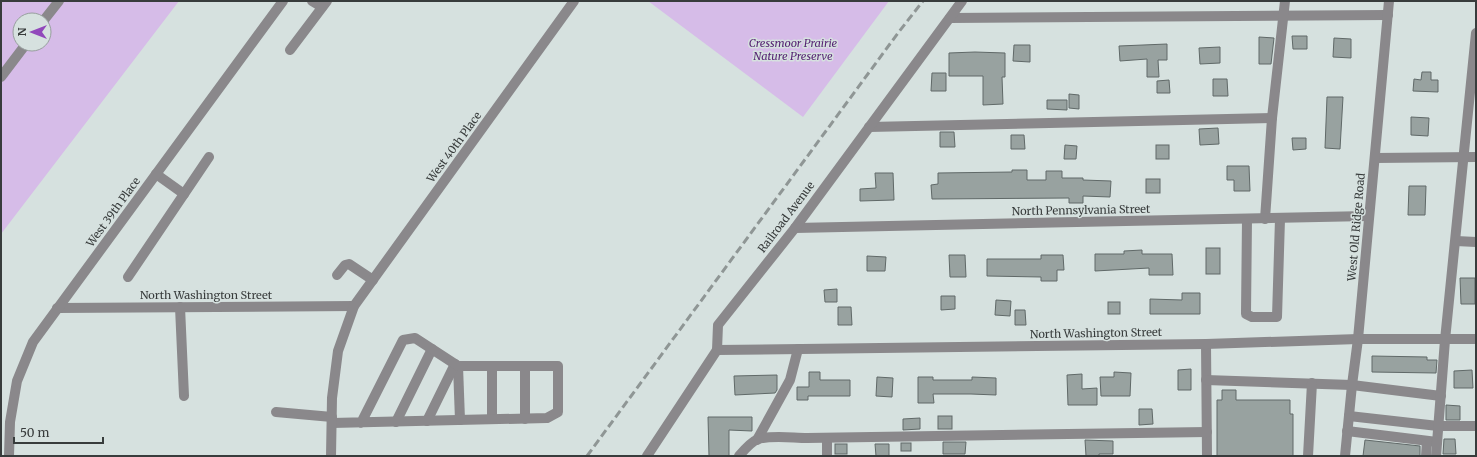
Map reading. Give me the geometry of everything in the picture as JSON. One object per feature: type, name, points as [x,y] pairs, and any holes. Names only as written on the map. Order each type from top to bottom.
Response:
[{"type":"street","points":[[50,12],[59,1]]},
{"type":"street","name":"West 39th Place","points":[[9,456],[10,422],[17,381],[33,342],[283,1]]},
{"type":"street","points":[[290,50],[324,4],[312,1]]},
{"type":"street","name":"West 40th Place","points":[[331,456],[332,398],[338,351],[354,306],[574,1]]},
{"type":"street","name":"Railroad Avenue","points":[[717,350],[718,325],[794,228],[962,1]]},
{"type":"street","points":[[1265,219],[1272,118],[1285,1]]},
{"type":"street","name":"West Old Ridge Road","points":[[1345,456],[1358,339],[1368,216],[1375,158],[1389,1]]},
{"type":"street","points":[[950,18],[1388,15]]},
{"type":"street","points":[[1426,456],[1438,426],[1445,340],[1474,67],[1476,33]]},
{"type":"street","points":[[1,77],[20,52]]},
{"type":"street","points":[[869,127],[1272,118]]},
{"type":"street","points":[[1375,158],[1476,156]]},
{"type":"street","points":[[128,277],[209,157]]},
{"type":"street","points":[[156,174],[184,194]]},
{"type":"street","name":"North Pennsylvania Street","points":[[794,228],[1368,216]]},
{"type":"street","points":[[1247,219],[1246,314],[1252,317],[1277,317],[1280,219]]},
{"type":"street","points":[[1456,241],[1476,242]]},
{"type":"street","points":[[337,275],[345,265],[349,264],[373,280]]},
{"type":"street","name":"North Washington Street","points":[[57,308],[354,306]]},
{"type":"street","points":[[180,308],[184,396]]},
{"type":"street","points":[[276,412],[361,423],[547,418],[558,412],[558,366],[457,365],[415,338],[403,340],[361,423]]},
{"type":"street","name":"North Washington Street","points":[[717,350],[1206,344],[1358,339],[1476,339]]},
{"type":"street","points":[[1206,344],[1207,456]]},
{"type":"street","points":[[396,422],[432,349]]},
{"type":"street","points":[[757,440],[790,380],[798,349]]},
{"type":"street","points":[[647,456],[717,350]]},
{"type":"street","points":[[457,365],[460,420]]},
{"type":"street","points":[[427,421],[457,365]]},
{"type":"street","points":[[492,366],[492,419]]},
{"type":"street","points":[[525,366],[525,418]]},
{"type":"street","points":[[1206,380],[1352,385],[1441,396]]},
{"type":"street","points":[[1308,456],[1312,383]]},
{"type":"street","points":[[1349,416],[1438,426],[1476,426]]},
{"type":"street","points":[[1347,431],[1432,442]]},
{"type":"street","points":[[739,456],[745,448],[757,440],[767,438],[1207,432]]},
{"type":"street","points":[[827,438],[827,456]]},
{"type":"street","points":[[1432,442],[1436,456]]},
{"type":"green space","points":[[1,1],[179,1],[1,234]]},
{"type":"green space","name":"Cressmoor Prairie Nature Preserve","points":[[648,1],[889,1],[803,117]]},
{"type":"building","points":[[1292,36],[1307,36],[1307,49],[1293,49]]},
{"type":"building","points":[[1259,37],[1274,38],[1271,64],[1259,64]]},
{"type":"building","points":[[1334,38],[1351,39],[1351,58],[1333,57]]},
{"type":"building","points":[[1167,44],[1167,60],[1158,60],[1159,77],[1147,77],[1147,59],[1120,61],[1119,46]]},
{"type":"building","points":[[1014,45],[1030,45],[1030,62],[1013,61]]},
{"type":"building","points":[[1220,47],[1220,63],[1200,64],[1199,48]]},
{"type":"building","points":[[949,53],[1005,53],[1005,77],[1002,77],[1003,104],[983,105],[983,76],[949,76]]},
{"type":"building","points":[[1422,72],[1431,72],[1431,80],[1438,80],[1438,92],[1413,91],[1414,79],[1421,80]]},
{"type":"building","points":[[932,73],[946,73],[946,91],[931,91]]},
{"type":"building","points":[[1213,79],[1227,79],[1228,96],[1213,96]]},
{"type":"building","points":[[1169,80],[1170,93],[1157,93],[1157,81]]},
{"type":"building","points":[[1069,94],[1079,95],[1079,109],[1069,108]]},
{"type":"building","points":[[1327,97],[1343,97],[1340,149],[1325,148]]},
{"type":"building","points":[[1047,100],[1067,100],[1067,110],[1047,109]]},
{"type":"building","points":[[1411,117],[1429,118],[1428,136],[1411,135]]},
{"type":"building","points":[[1218,128],[1219,144],[1200,145],[1199,129]]},
{"type":"building","points":[[940,132],[954,132],[955,147],[940,147]]},
{"type":"building","points":[[1011,135],[1024,135],[1025,149],[1011,149]]},
{"type":"building","points":[[1292,138],[1306,138],[1306,149],[1293,150]]},
{"type":"building","points":[[1065,145],[1077,146],[1076,159],[1064,159]]},
{"type":"building","points":[[1156,145],[1169,145],[1169,159],[1156,159]]},
{"type":"building","points":[[1227,166],[1249,166],[1250,191],[1234,191],[1234,180],[1227,180]]},
{"type":"building","points":[[1012,170],[1027,170],[1027,180],[1046,180],[1046,171],[1062,171],[1062,178],[1083,178],[1083,180],[1111,181],[1110,197],[1083,196],[1083,203],[1069,203],[1069,198],[932,199],[931,185],[938,184],[938,173],[1012,172]]},
{"type":"building","points":[[875,173],[893,173],[894,200],[860,201],[860,189],[876,188]]},
{"type":"building","points":[[1146,179],[1160,179],[1160,193],[1146,193]]},
{"type":"building","points":[[1409,186],[1426,186],[1425,215],[1408,215]]},
{"type":"building","points":[[1206,248],[1220,248],[1220,274],[1206,274]]},
{"type":"building","points":[[1142,250],[1142,254],[1172,254],[1173,275],[1149,275],[1149,268],[1095,271],[1095,254],[1124,254],[1124,251]]},
{"type":"building","points":[[949,255],[965,255],[966,277],[950,277]]},
{"type":"building","points":[[1041,255],[1063,255],[1064,270],[1057,270],[1057,281],[1041,281],[1041,277],[987,276],[987,259],[1041,259]]},
{"type":"building","points":[[867,256],[886,257],[885,271],[867,271]]},
{"type":"building","points":[[1460,278],[1475,278],[1475,304],[1461,304]]},
{"type":"building","points":[[837,289],[837,302],[825,302],[824,290]]},
{"type":"building","points":[[1182,293],[1200,293],[1200,314],[1150,314],[1150,299],[1182,300]]},
{"type":"building","points":[[941,296],[955,296],[955,309],[941,310]]},
{"type":"building","points":[[996,300],[1011,301],[1010,316],[995,315]]},
{"type":"building","points":[[1108,302],[1120,302],[1120,314],[1108,314]]},
{"type":"building","points":[[838,307],[851,307],[852,325],[838,325]]},
{"type":"building","points":[[1015,310],[1025,310],[1026,325],[1015,325]]},
{"type":"building","points":[[1372,356],[1427,357],[1427,360],[1437,360],[1436,373],[1372,372]]},
{"type":"building","points":[[1191,369],[1191,390],[1178,390],[1178,370]]},
{"type":"building","points":[[1472,370],[1473,388],[1454,388],[1454,371]]},
{"type":"building","points":[[809,372],[820,372],[820,380],[850,380],[850,396],[808,396],[808,400],[797,400],[797,387],[809,387]]},
{"type":"building","points":[[1114,372],[1131,373],[1130,396],[1101,396],[1100,377],[1114,377]]},
{"type":"building","points":[[1082,374],[1082,389],[1097,388],[1097,405],[1068,405],[1067,375]]},
{"type":"building","points":[[777,375],[777,390],[775,393],[735,395],[734,376]]},
{"type":"building","points":[[877,377],[893,378],[892,397],[876,396]]},
{"type":"building","points":[[918,377],[933,377],[933,380],[972,380],[972,377],[996,378],[996,395],[933,394],[934,403],[918,403]]},
{"type":"building","points":[[1222,390],[1236,390],[1236,400],[1290,400],[1290,414],[1293,414],[1293,456],[1217,456],[1217,400],[1222,400]]},
{"type":"building","points":[[1446,405],[1460,406],[1460,420],[1446,420]]},
{"type":"building","points":[[1139,409],[1152,409],[1153,424],[1139,425]]},
{"type":"building","points":[[938,416],[952,416],[952,429],[938,429]]},
{"type":"building","points":[[708,417],[752,417],[752,431],[729,430],[729,456],[709,456]]},
{"type":"building","points":[[920,418],[920,429],[903,430],[903,419]]},
{"type":"building","points":[[1444,439],[1455,439],[1456,454],[1443,454]]},
{"type":"building","points":[[1085,440],[1113,441],[1113,454],[1086,456]]},
{"type":"building","points":[[1365,440],[1420,446],[1420,456],[1363,456]]},
{"type":"building","points":[[943,442],[966,442],[965,454],[943,454]]},
{"type":"building","points":[[901,443],[911,443],[911,451],[901,451]]},
{"type":"building","points":[[835,444],[847,444],[847,454],[835,454]]},
{"type":"building","points":[[875,444],[889,444],[889,456],[876,456]]},
{"type":"railway","points":[[587,456],[923,1]]}]
